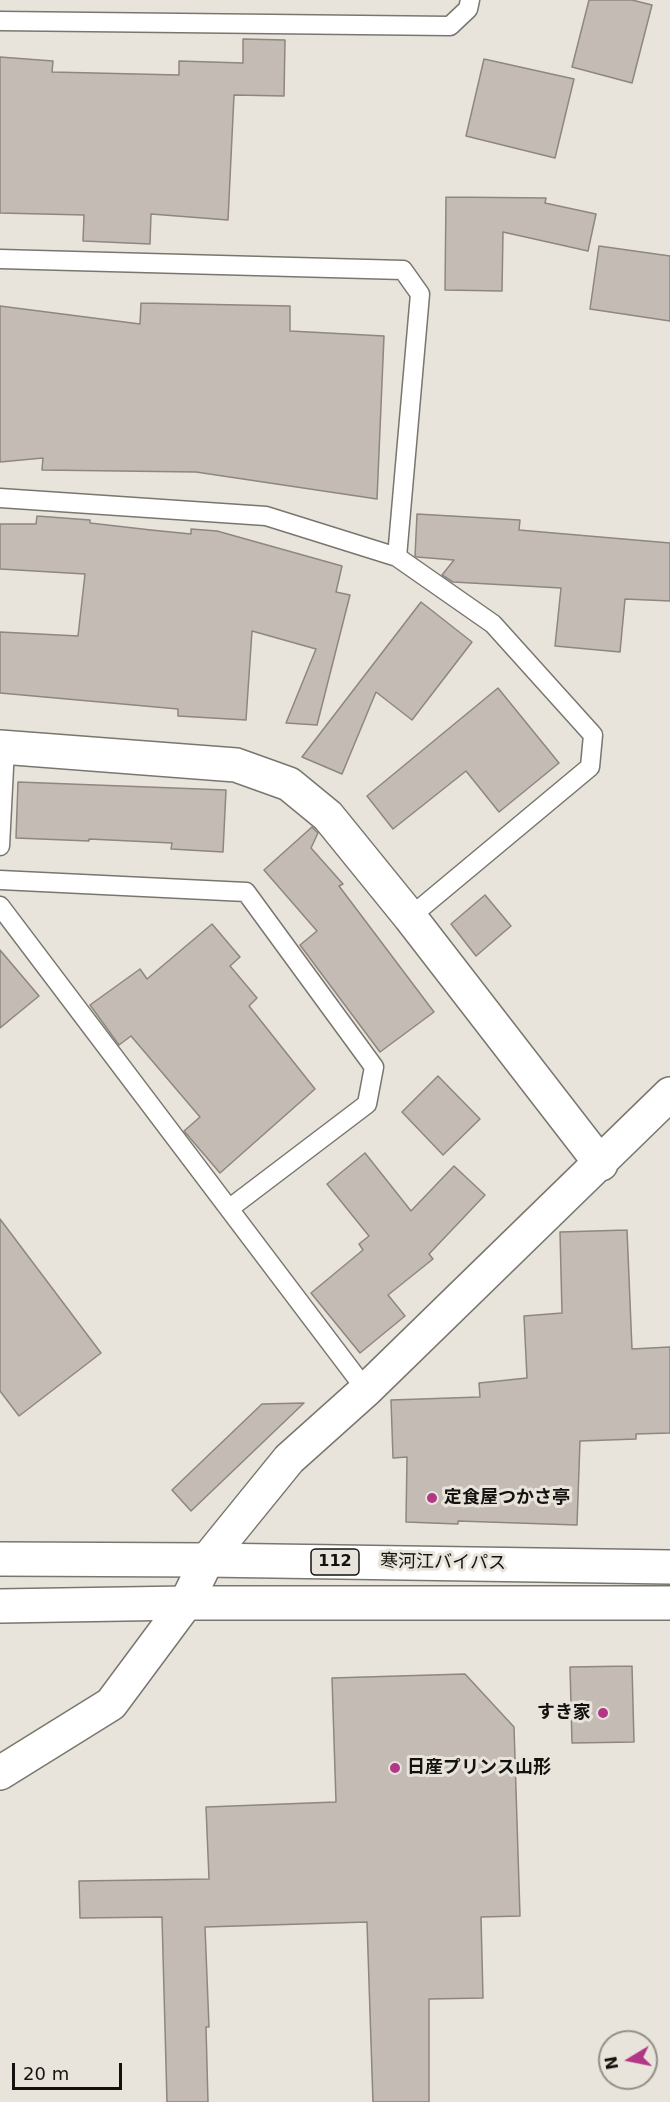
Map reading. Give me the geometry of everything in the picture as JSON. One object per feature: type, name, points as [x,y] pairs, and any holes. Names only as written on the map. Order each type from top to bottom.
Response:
[{"type":"main road","points":[[2,747],[236,765],[289,784],[328,816],[410,917],[601,1164]]},
{"type":"main road","points":[[0,1773],[111,1704],[186,1603],[207,1560],[289,1459],[366,1390],[601,1164],[670,1094]]},
{"type":"main road","name":"寒河江バイパス","points":[[0,1559],[670,1567]]},
{"type":"main road","points":[[0,1606],[186,1603],[670,1603]]},
{"type":"lane","points":[[0,21],[450,26],[468,9],[470,0]]},
{"type":"lane","points":[[0,259],[403,270],[420,294],[397,557]]},
{"type":"lane","points":[[0,498],[266,516],[397,557],[493,624],[593,735],[590,767],[410,917]]},
{"type":"lane","points":[[0,846],[2,747]]},
{"type":"lane","points":[[0,880],[246,892],[374,1067],[368,1104],[230,1208]]},
{"type":"lane","points":[[0,906],[366,1390]]},
{"type":"building","points":[[589,0],[632,0],[652,5],[632,83],[572,67]]},
{"type":"building","points":[[243,39],[285,40],[284,96],[234,95],[228,220],[151,214],[150,244],[83,241],[84,215],[0,213],[0,57],[53,61],[52,72],[179,75],[179,61],[243,63]]},
{"type":"building","points":[[484,59],[574,79],[555,158],[466,136]]},
{"type":"building","points":[[446,197],[546,198],[545,203],[596,214],[588,251],[503,232],[502,291],[445,290]]},
{"type":"building","points":[[599,246],[670,256],[670,321],[590,309]]},
{"type":"building","points":[[141,303],[290,306],[290,331],[384,336],[377,499],[196,472],[42,470],[43,458],[0,462],[0,306],[140,324]]},
{"type":"building","points":[[417,514],[520,520],[519,530],[670,543],[670,601],[625,599],[620,652],[555,646],[561,588],[453,582],[442,575],[454,560],[415,556]]},
{"type":"building","points":[[37,516],[90,520],[90,523],[191,534],[191,529],[217,531],[342,566],[336,592],[350,595],[317,725],[286,723],[316,649],[252,631],[246,720],[178,716],[178,709],[0,693],[0,632],[78,636],[85,574],[0,569],[0,524],[36,524]]},
{"type":"building","points":[[421,602],[472,642],[412,720],[376,692],[342,774],[302,757]]},
{"type":"building","points":[[498,688],[559,763],[499,812],[466,771],[393,829],[367,796]]},
{"type":"building","points":[[18,782],[226,790],[223,852],[171,849],[172,843],[16,838]]},
{"type":"building","points":[[312,827],[318,833],[311,848],[343,884],[339,886],[434,1012],[380,1052],[300,945],[317,931],[264,870]]},
{"type":"building","points":[[485,895],[511,926],[476,956],[451,924]]},
{"type":"building","points":[[212,924],[240,957],[230,966],[257,998],[249,1006],[315,1089],[220,1173],[184,1131],[200,1117],[131,1036],[119,1045],[90,1005],[140,969],[147,979]]},
{"type":"building","points":[[0,950],[39,996],[0,1028]]},
{"type":"building","points":[[438,1076],[480,1119],[443,1155],[402,1112]]},
{"type":"building","points":[[365,1153],[411,1211],[454,1166],[485,1195],[429,1254],[433,1259],[388,1295],[405,1316],[360,1353],[311,1293],[363,1250],[359,1244],[369,1236],[327,1184]]},
{"type":"building","points":[[0,1219],[101,1353],[19,1416],[0,1391]]},
{"type":"building","points":[[627,1230],[632,1349],[670,1347],[670,1433],[636,1434],[636,1439],[580,1441],[577,1525],[458,1521],[458,1524],[406,1522],[407,1457],[393,1458],[391,1400],[480,1397],[479,1383],[527,1378],[524,1316],[562,1313],[560,1232]]},
{"type":"building","points":[[304,1403],[191,1511],[172,1490],[262,1404]]},
{"type":"building","points":[[632,1666],[634,1742],[572,1743],[570,1667]]},
{"type":"building","points":[[465,1674],[514,1727],[520,1916],[481,1917],[483,1998],[429,1999],[429,2102],[373,2102],[367,1922],[205,1927],[209,2027],[206,2027],[208,2102],[167,2102],[162,1917],[80,1918],[79,1881],[209,1879],[206,1807],[336,1802],[332,1678]]},
{"type":"place","name":"定食屋つかさ亭","points":[[432,1498]]},
{"type":"place","name":"すき家","points":[[603,1713]]},
{"type":"place","name":"日産プリンス山形","points":[[395,1768]]}]
